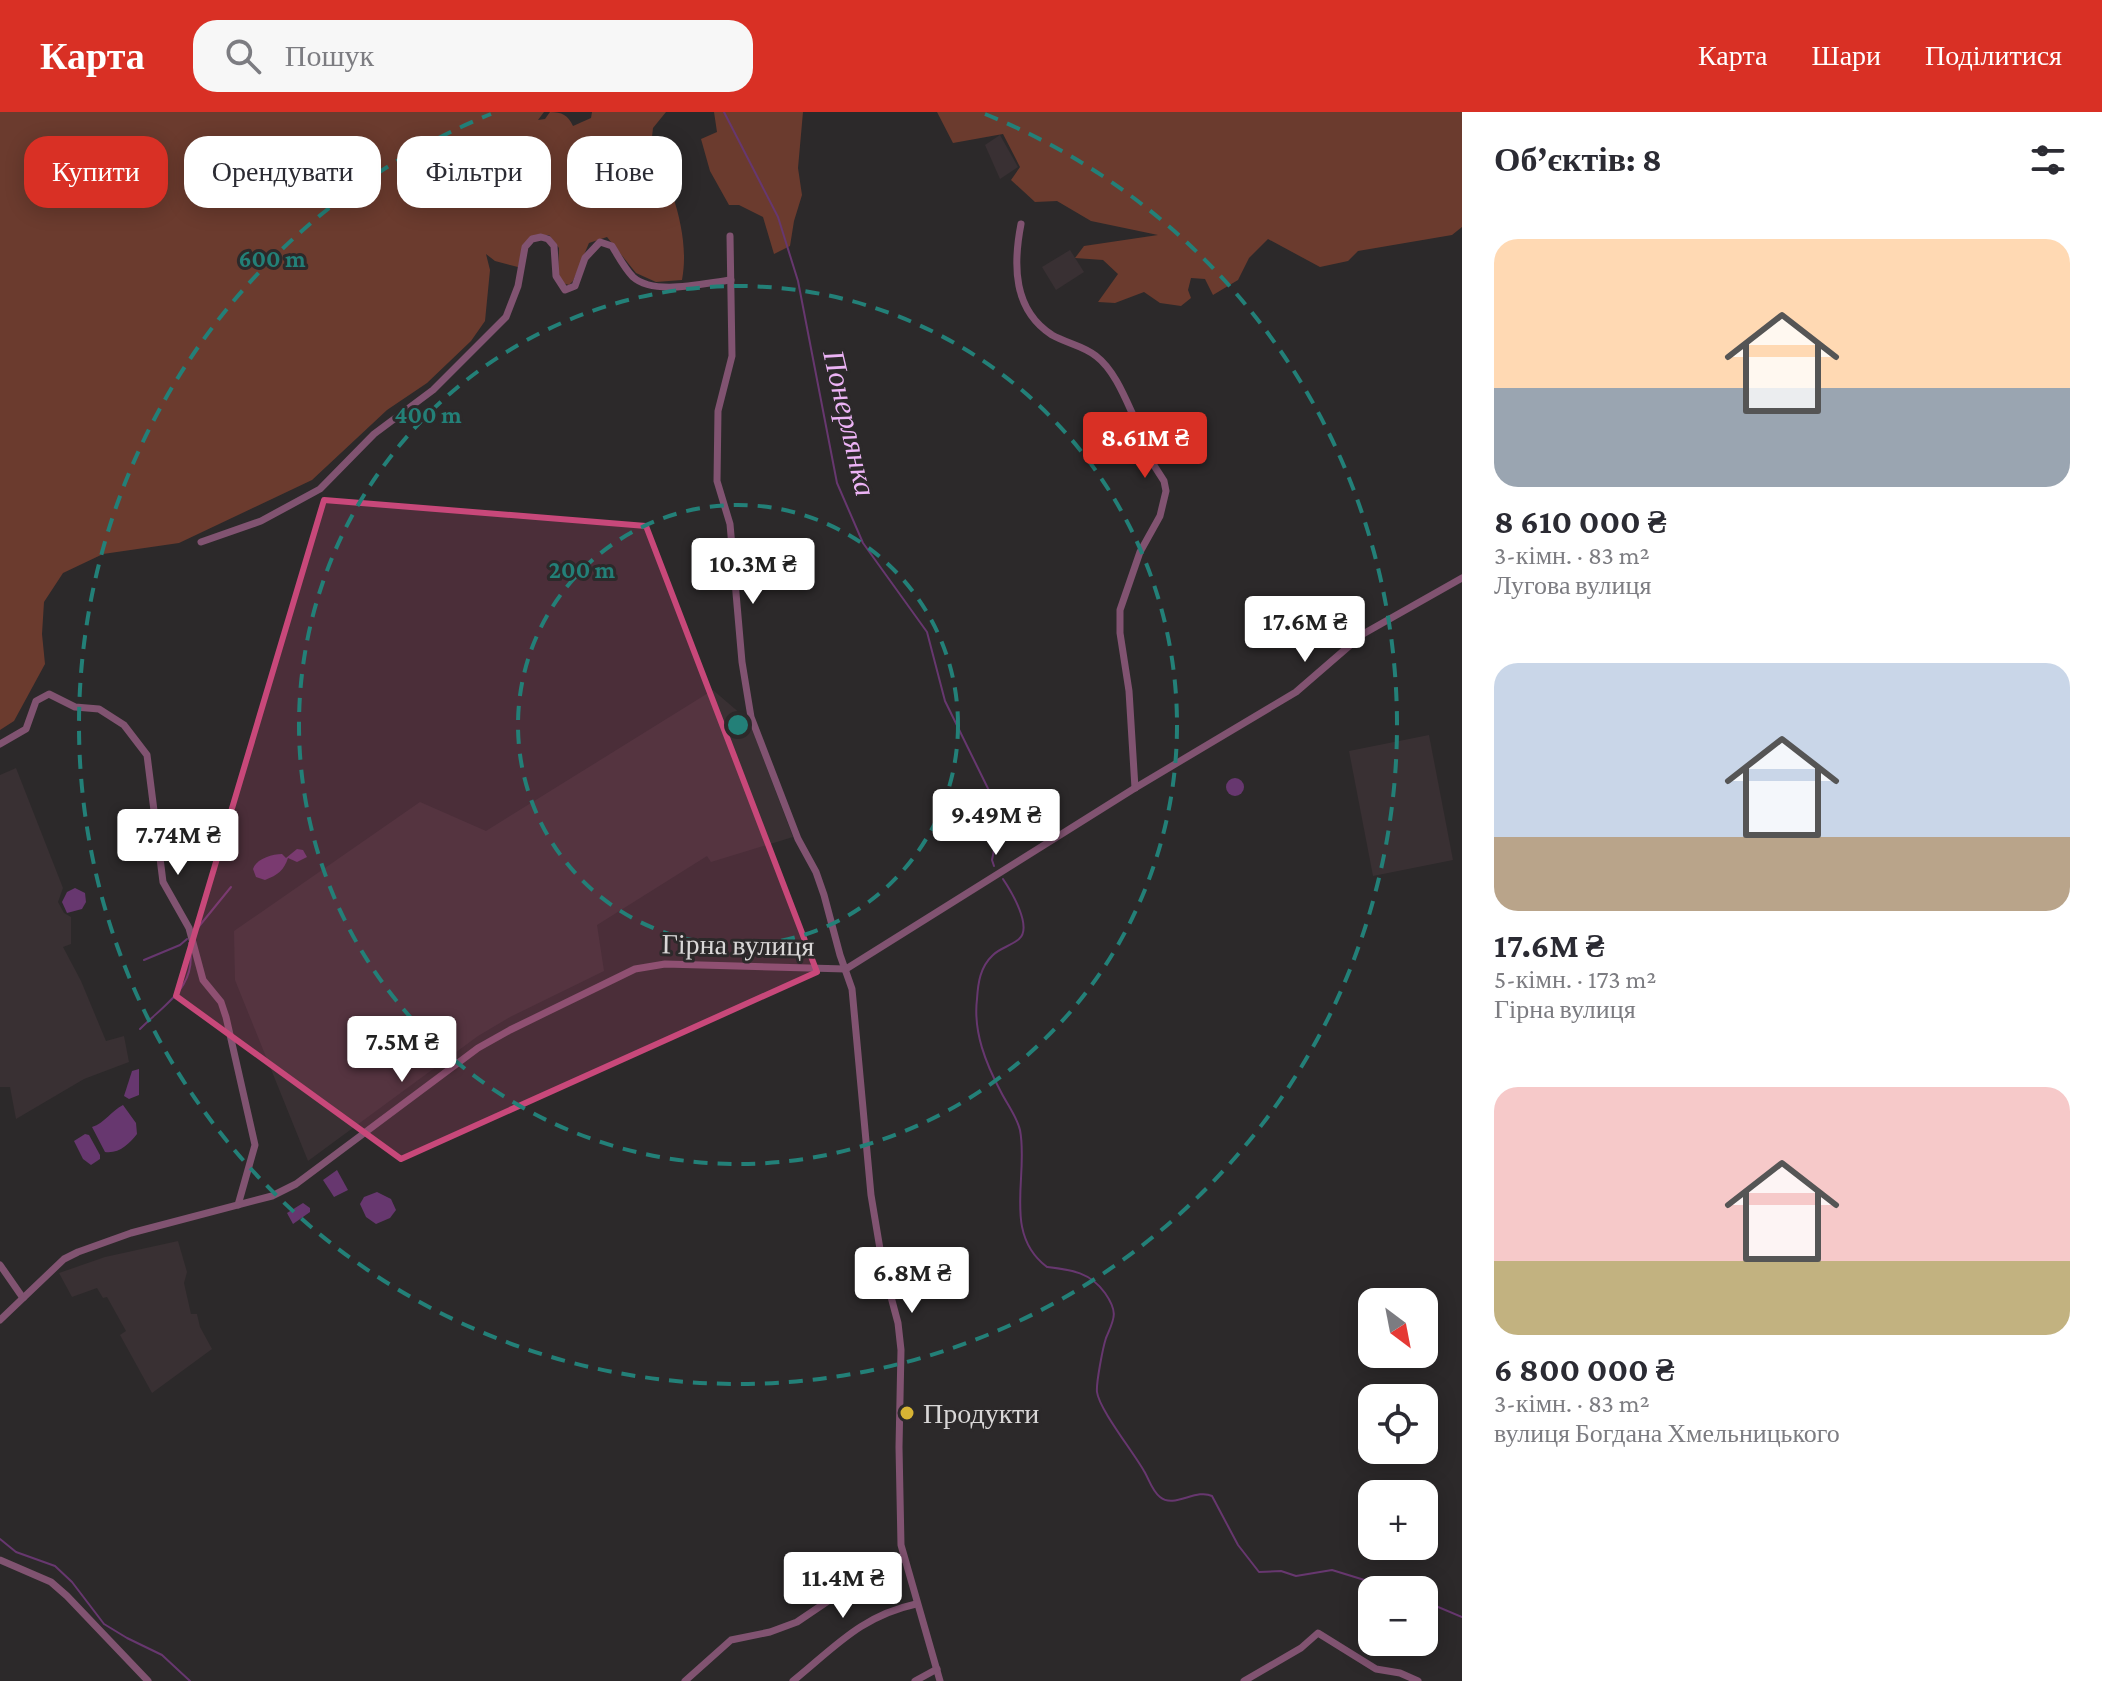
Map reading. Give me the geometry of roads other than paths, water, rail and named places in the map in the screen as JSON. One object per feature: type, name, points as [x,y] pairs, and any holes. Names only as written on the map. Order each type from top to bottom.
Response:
[{"type":"street","points":[[1021,224],[1016,263],[1021,298],[1029,313],[1053,335],[1089,351],[1107,367],[1140,430],[1136,444],[1146,453],[1164,481],[1165,503],[1140,552],[1120,610],[1135,788]]},
{"type":"street","points":[[730,236],[732,356],[718,411],[717,481],[730,524],[742,662],[751,717],[798,839],[816,872],[852,989],[871,1195],[901,1350],[901,1545],[940,1681]]},
{"type":"street","points":[[201,542],[261,521],[320,489],[374,434],[433,390],[506,317],[518,286],[525,247],[532,239],[548,239],[554,246],[556,276],[565,290],[575,286],[585,258],[600,242],[612,246],[631,275],[642,284],[657,288],[731,280]]},
{"type":"street","name":"Гірна вулиця","points":[[0,1320],[64,1259],[78,1252],[131,1233],[272,1196],[296,1184],[478,1048],[635,969],[665,964],[846,969],[1135,788],[1296,692],[1363,634],[1462,578]]},
{"type":"street","points":[[0,744],[26,729],[36,701],[49,694],[75,707],[99,709],[124,725],[147,755],[163,882],[189,928],[203,980],[221,1002],[254,1134],[252,1159],[240,1189],[238,1205]]},
{"type":"street","points":[[0,1265],[23,1298]]},
{"type":"street","points":[[685,1681],[731,1640],[770,1632],[797,1622],[887,1561],[904,1559]]},
{"type":"street","points":[[0,1560],[51,1582],[148,1681]]},
{"type":"street","points":[[793,1681],[872,1618],[889,1610],[916,1604]]},
{"type":"street","points":[[1244,1681],[1301,1648],[1318,1633],[1376,1669],[1400,1673],[1418,1681]]},
{"type":"street","points":[[915,1681],[937,1669]]},
{"type":"waterway","name":"Понерлянка","points":[[724,112],[778,217],[798,281],[837,483],[863,543],[927,632],[945,701],[1001,815],[992,860],[994,866]]},
{"type":"waterway","name":"Понерлянка","points":[[1003,879],[1019,909],[1023,933],[1019,939],[993,955],[982,970],[976,1011],[979,1036],[990,1070],[1020,1130],[1020,1203],[1025,1238],[1033,1253],[1047,1267],[1072,1271],[1093,1280],[1105,1293],[1114,1311],[1100,1365],[1099,1400],[1157,1494],[1172,1501],[1199,1494],[1212,1496],[1238,1545],[1259,1572],[1281,1571],[1296,1576],[1332,1570],[1358,1578]]},
{"type":"waterway","points":[[196,930],[231,887]]},
{"type":"waterway","points":[[144,960],[187,939]]},
{"type":"waterway","points":[[140,1029],[185,982],[191,958],[189,943]]},
{"type":"waterway","points":[[0,1539],[16,1552],[55,1566],[72,1582],[104,1624],[162,1655],[190,1681]]},
{"type":"waterway","name":"Понерлянка","points":[[1438,1607],[1462,1617]]},
{"type":"place","name":"Продукти","points":[[907,1413]]}]
